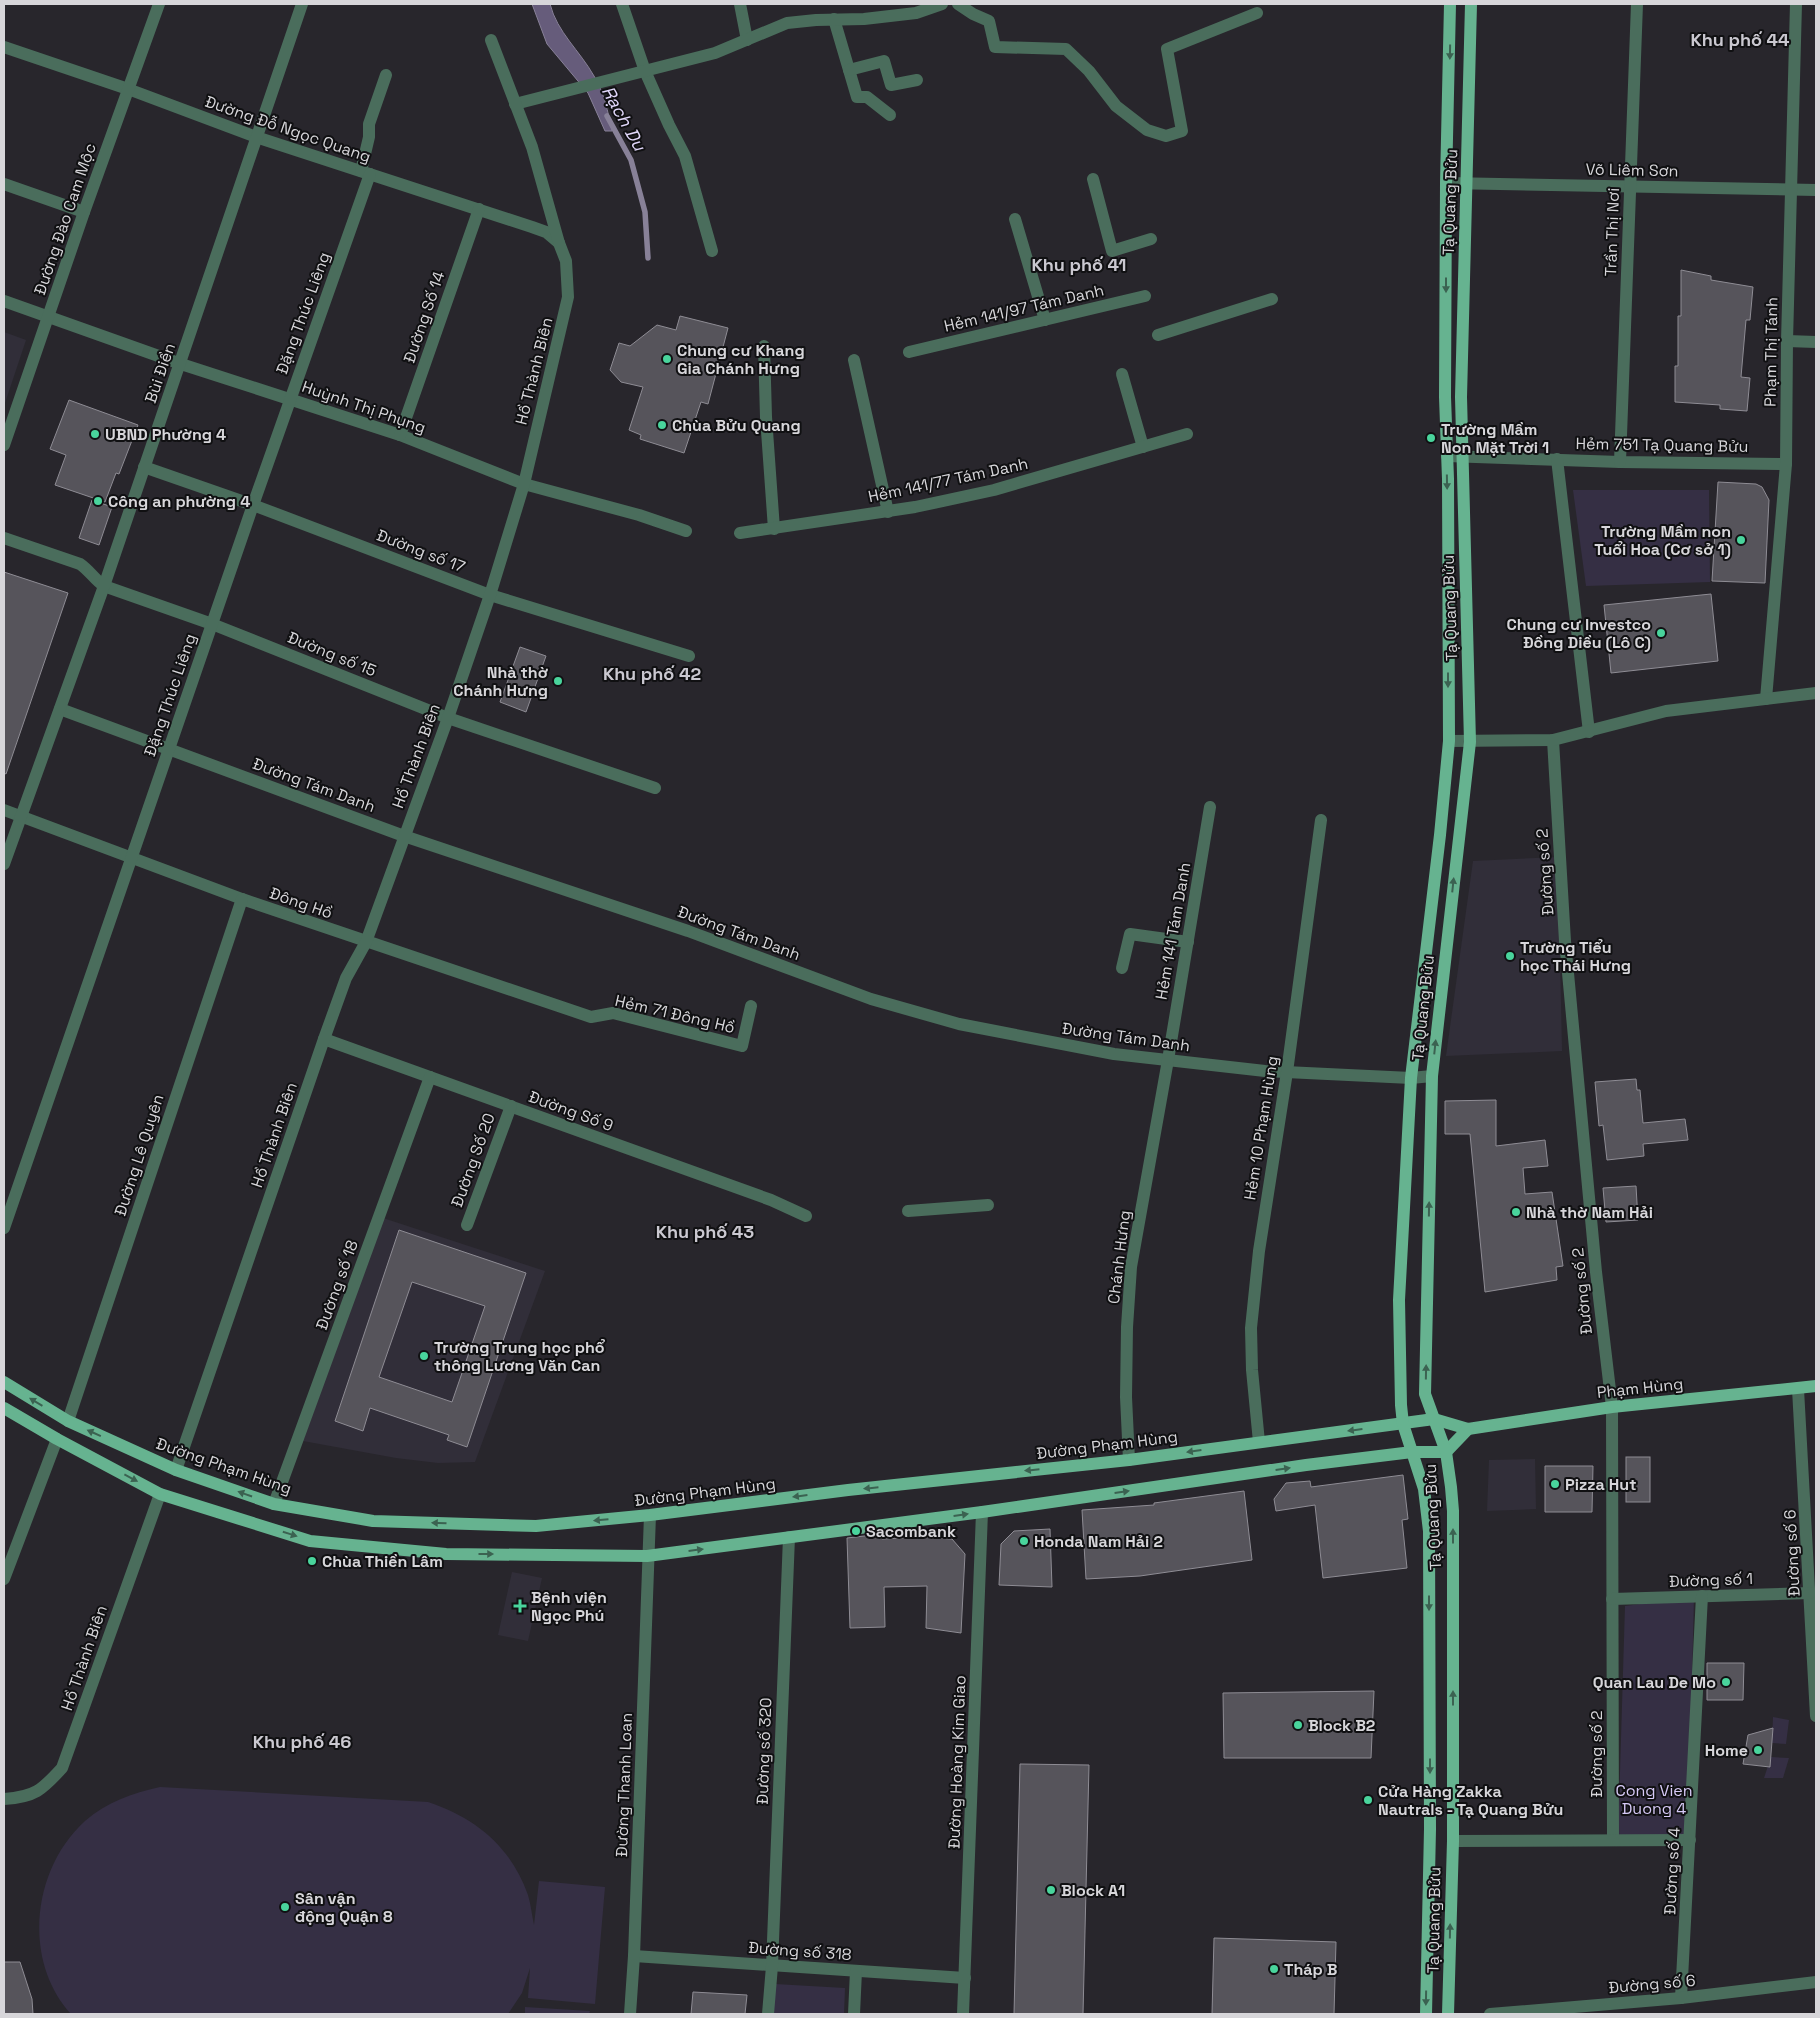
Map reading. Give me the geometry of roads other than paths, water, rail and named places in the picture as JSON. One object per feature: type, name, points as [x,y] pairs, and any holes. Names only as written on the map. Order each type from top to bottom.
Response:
[{"type":"main road","name":"Tạ Quang Bửu","points":[[1426,2014],[1429,1841],[1429,1530],[1424,1489],[1403,1424],[1399,1300],[1411,1078],[1440,835],[1449,741],[1446,183],[1450,4]]},
{"type":"main road","name":"Tạ Quang Bửu","points":[[1448,2014],[1453,1841],[1453,1511],[1452,1487],[1446,1452],[1425,1394],[1432,1076],[1470,742],[1461,397],[1471,4]]},
{"type":"main road","name":"Đường Phạm Hùng","points":[[4,1382],[68,1421],[176,1470],[274,1504],[373,1521],[536,1526],[650,1516],[848,1490],[1130,1460],[1434,1419]]},
{"type":"main road","name":"Phạm Hùng","points":[[1434,1419],[1468,1428],[1612,1407],[1816,1386]]},
{"type":"main road","points":[[4,1408],[57,1439],[160,1494],[310,1540],[446,1554],[647,1556],[982,1512],[1298,1466],[1412,1452],[1446,1452],[1468,1428]]},
{"type":"main road","points":[[1429,1841],[1453,1841]]},
{"type":"street","name":"Đường Đào Cam Mộc","points":[[5,439],[159,4]]},
{"type":"street","name":"Bùi Điền","points":[[4,864],[104,586],[302,4]]},
{"type":"street","points":[[622,4],[645,71],[685,156],[712,251]]},
{"type":"street","points":[[740,4],[747,40]]},
{"type":"street","points":[[515,104],[715,53],[787,23],[864,19],[942,4]]},
{"type":"street","points":[[958,4],[973,14],[989,21],[995,47],[1066,49],[1089,71],[1116,106],[1147,130],[1166,136],[1182,130],[1167,49],[1257,13]]},
{"type":"street","name":"Trần Thị Nơi","points":[[1620,462],[1636,4]]},
{"type":"street","name":"Phạm Thị Tánh","points":[[1766,699],[1786,464],[1787,340],[1796,4]]},
{"type":"street","points":[[834,20],[857,97],[867,97],[890,115]]},
{"type":"street","name":"Hồ Thành Biên","points":[[176,1470],[324,1039],[346,978],[366,942],[448,718],[490,595],[524,484],[568,297],[566,261],[559,243],[532,147],[491,40]]},
{"type":"street","name":"Đường Đỗ Ngọc Quang","points":[[4,47],[128,89],[256,137],[546,232],[559,243]]},
{"type":"street","points":[[849,70],[884,61],[891,86],[917,80]]},
{"type":"street","name":"Đặng Thúc Liêng","points":[[4,1228],[290,399],[365,172],[369,124],[386,75]]},
{"type":"street","points":[[1093,179],[1112,252],[1151,239]]},
{"type":"street","name":"Võ Liêm Sơn","points":[[1446,183],[1816,190]]},
{"type":"street","points":[[4,184],[84,212]]},
{"type":"street","name":"Đường Số 14","points":[[400,435],[479,210]]},
{"type":"street","points":[[1015,219],[1045,320]]},
{"type":"street","name":"Hẻm 141/97 Tám Danh","points":[[909,352],[1146,296]]},
{"type":"street","points":[[1158,335],[1272,299]]},
{"type":"street","name":"Huỳnh Thị Phụng","points":[[4,301],[180,364],[400,435],[524,484],[686,531]]},
{"type":"street","points":[[1787,340],[1816,342]]},
{"type":"street","points":[[764,346],[766,417],[774,529]]},
{"type":"street","points":[[854,360],[888,512]]},
{"type":"street","points":[[1122,374],[1143,447]]},
{"type":"street","name":"Hẻm 141/77 Tám Danh","points":[[740,533],[888,512],[994,490],[1188,434]]},
{"type":"street","name":"Hẻm 751 Tạ Quang Bửu","points":[[1447,456],[1620,462],[1786,464]]},
{"type":"street","points":[[1557,459],[1589,732]]},
{"type":"street","name":"Đường số 17","points":[[144,468],[253,505],[490,595],[689,656]]},
{"type":"street","name":"Đường số 15","points":[[4,538],[80,564],[91,571],[98,582],[104,586],[212,624],[448,718],[655,788]]},
{"type":"street","points":[[1449,741],[1553,740],[1666,711],[1816,694]]},
{"type":"street","name":"Đường Tám Danh","points":[[60,709],[404,836],[688,931],[871,998],[964,1025],[1114,1054],[1168,1060],[1287,1072],[1411,1078],[1432,1076]]},
{"type":"street","name":"Đường số 2","points":[[1553,740],[1565,941],[1595,1262],[1612,1407],[1613,1840]]},
{"type":"street","name":"Hẻm 141 Tám Danh","points":[[1168,1060],[1210,807]]},
{"type":"street","name":"Đông Hồ","points":[[4,810],[242,899],[591,1017]]},
{"type":"street","name":"Hẻm 10 Phạm Hùng","points":[[1259,1442],[1252,1370],[1252,1328],[1258,1251],[1287,1072],[1321,820]]},
{"type":"street","name":"Đường Lê Quyên","points":[[68,1421],[242,899]]},
{"type":"street","points":[[1122,968],[1130,934],[1188,942]]},
{"type":"street","name":"Hẻm 71 Đông Hồ","points":[[591,1017],[613,1013],[742,1046],[751,1006]]},
{"type":"street","name":"Đường Số 9","points":[[324,1039],[771,1200],[806,1216]]},
{"type":"street","name":"Chánh Hưng","points":[[1130,1460],[1126,1397],[1127,1327],[1131,1267],[1168,1060]]},
{"type":"street","name":"Đường số 18","points":[[274,1504],[430,1077]]},
{"type":"street","name":"Đường Số 20","points":[[467,1225],[511,1106]]},
{"type":"street","points":[[908,1211],[988,1205]]},
{"type":"street","name":"Đường số 6","points":[[1798,1389],[1816,1716]]},
{"type":"street","points":[[4,1579],[57,1439]]},
{"type":"street","name":"Hồ Thành Biên","points":[[4,1799],[23,1798],[44,1788],[62,1768],[160,1494]]},
{"type":"street","name":"Đường Hoàng Kim Giao","points":[[964,2014],[982,1512]]},
{"type":"street","name":"Đường Thanh Loan","points":[[630,2014],[634,1956],[647,1556],[650,1516]]},
{"type":"street","name":"Đường số 320","points":[[768,2014],[772,1966],[789,1537]]},
{"type":"street","name":"Đường số 1","points":[[1612,1599],[1810,1593]]},
{"type":"street","name":"Đường số 4","points":[[1681,1998],[1702,1596]]},
{"type":"street","points":[[1453,1841],[1690,1840]]},
{"type":"street","name":"Đường số 318","points":[[634,1956],[965,1978]]},
{"type":"street","points":[[854,2014],[856,1971]]},
{"type":"street","name":"Đường số 6","points":[[1490,2014],[1681,1998],[1816,1982]]},
{"type":"waterway","name":"Rạch Du","points":[[607,116],[631,160],[645,212],[648,258]]},
{"type":"place","name":"Chung cư Khang Gia Chánh Hưng","points":[[667,359]]},
{"type":"place","name":"Chùa Bửu Quang","points":[[662,425]]},
{"type":"place","name":"UBND Phường 4","points":[[95,434]]},
{"type":"place","name":"Trường Mầm Non Mặt Trời 1","points":[[1431,438]]},
{"type":"place","name":"Công an phường 4","points":[[98,501]]},
{"type":"place","name":"Trường Mầm non Tuổi Hoa (Cơ sở 1)","points":[[1741,540]]},
{"type":"place","name":"Chung cư Investco Đồng Diều (Lô C)","points":[[1661,633]]},
{"type":"place","name":"Nhà thờ Chánh Hưng","points":[[558,681]]},
{"type":"place","name":"Trường Tiểu học Thái Hưng","points":[[1510,956]]},
{"type":"place","name":"Nhà thờ Nam Hải","points":[[1516,1212]]},
{"type":"place","name":"Trường Trung học phổ thông Lương Văn Can","points":[[424,1356]]},
{"type":"place","name":"Pizza Hut","points":[[1555,1484]]},
{"type":"place","name":"Sacombank","points":[[856,1531]]},
{"type":"place","name":"Honda Nam Hải 2","points":[[1024,1541]]},
{"type":"place","name":"Chùa Thiền Lâm","points":[[312,1561]]},
{"type":"place","name":"Bệnh viện Ngọc Phú","points":[[520,1606]]},
{"type":"place","name":"Quan Lau De Mo","points":[[1726,1682]]},
{"type":"place","name":"Block B2","points":[[1298,1725]]},
{"type":"place","name":"Home","points":[[1758,1750]]},
{"type":"place","name":"Cửa Hàng Zakka Nautrals - Tạ Quang Bửu","points":[[1368,1800]]},
{"type":"place","name":"Block A1","points":[[1051,1890]]},
{"type":"place","name":"Sân vận động Quận 8","points":[[285,1907]]},
{"type":"place","name":"Tháp B","points":[[1274,1969]]},
{"type":"district","name":"Khu phố 44","points":[[1740,39]]},
{"type":"district","name":"Khu phố 41","points":[[1079,264]]},
{"type":"district","name":"Khu phố 42","points":[[652,673]]},
{"type":"district","name":"Khu phố 43","points":[[705,1231]]},
{"type":"district","name":"Khu phố 46","points":[[302,1741]]},
{"type":"park label","name":"Cong Vien Duong 4","points":[[1654,1799]]}]
